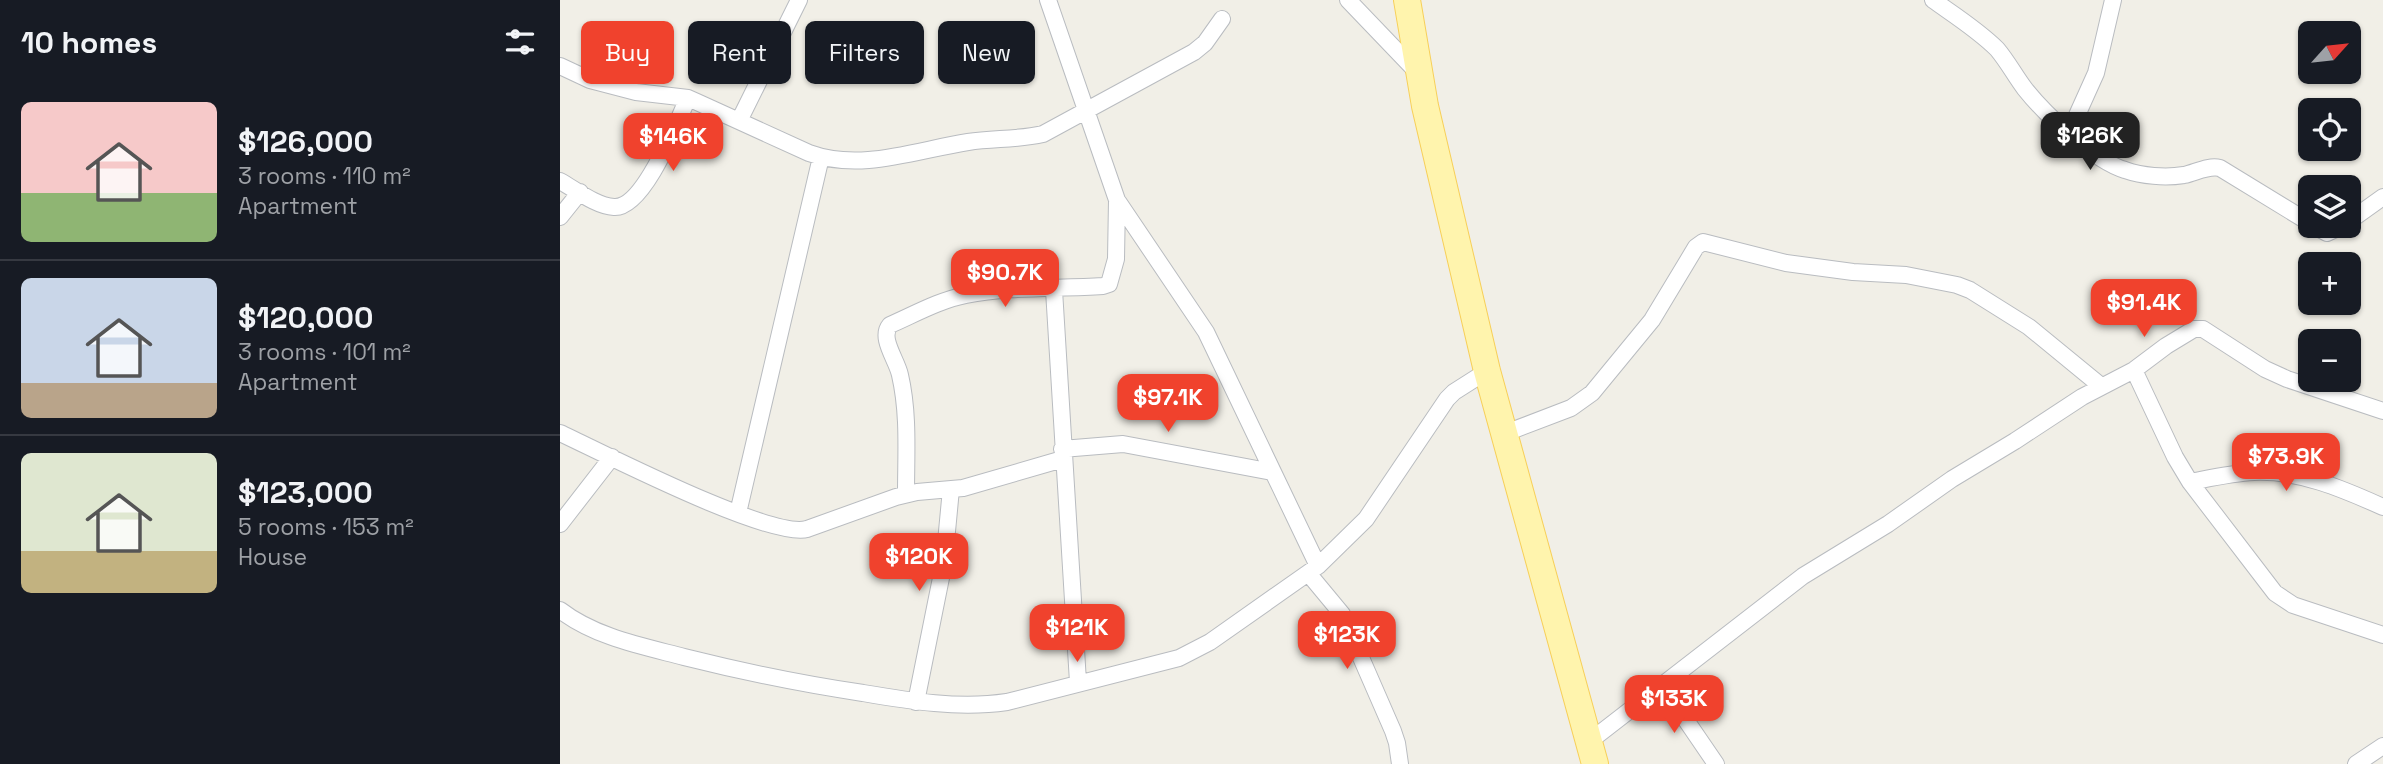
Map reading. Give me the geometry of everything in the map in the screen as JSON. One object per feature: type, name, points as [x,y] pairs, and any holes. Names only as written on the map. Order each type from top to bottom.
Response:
[{"type":"main road","points":[[1407,0],[1419,73],[1451,224],[1487,371],[1593,752]]},
{"type":"street","points":[[739,121],[799,0]]},
{"type":"street","points":[[1048,0],[1117,200],[1206,332],[1272,472],[1313,569],[1342,614],[1393,731],[1400,764]]},
{"type":"street","points":[[1349,0],[1419,73]]},
{"type":"street","points":[[1933,0],[1979,33],[2007,61],[2032,97],[2069,133],[2106,161],[2123,170],[2147,176],[2182,175],[2220,168],[2298,216]]},
{"type":"street","points":[[2069,133],[2096,73],[2113,0]]},
{"type":"street","points":[[560,66],[590,80],[636,92],[688,98],[821,158],[860,162],[973,142],[1020,140],[1043,134],[1194,52],[1205,43],[1222,19]]},
{"type":"street","points":[[560,181],[610,207],[625,205],[637,195],[656,166],[688,98]]},
{"type":"street","points":[[738,513],[821,158]]},
{"type":"street","points":[[560,217],[580,192]]},
{"type":"street","points":[[2361,213],[2383,197]]},
{"type":"street","points":[[906,494],[905,404],[900,373],[886,337],[887,329],[890,325],[964,295],[1110,284],[1115,259],[1117,200]]},
{"type":"street","points":[[1503,434],[1571,408],[1592,393],[1651,320],[1696,247],[1703,242],[1786,263],[1853,272],[1906,275],[1957,285],[1970,290],[2029,327],[2101,386]]},
{"type":"street","points":[[1054,290],[1078,682]]},
{"type":"street","points":[[1593,752],[1662,685],[1803,576],[1899,517],[1952,479],[2101,386],[2134,370],[2172,342],[2199,328],[2265,369],[2287,379],[2383,411]]},
{"type":"street","points":[[2134,370],[2175,457],[2190,482],[2275,593],[2293,605],[2383,635]]},
{"type":"street","points":[[560,610],[574,621],[611,636],[743,672],[916,702],[983,705],[1007,702],[1179,658],[1210,642],[1313,569],[1366,519],[1454,391],[1487,371]]},
{"type":"street","points":[[560,433],[686,492],[794,531],[906,494],[963,488],[1063,454],[1123,444],[1272,472]]},
{"type":"street","points":[[560,524],[612,457]]},
{"type":"street","points":[[2190,482],[2253,472],[2280,472],[2320,482],[2383,507]]},
{"type":"street","points":[[916,702],[944,563],[951,489]]},
{"type":"street","points":[[1662,685],[1716,764]]},
{"type":"street","points":[[2356,764],[2383,746]]}]
